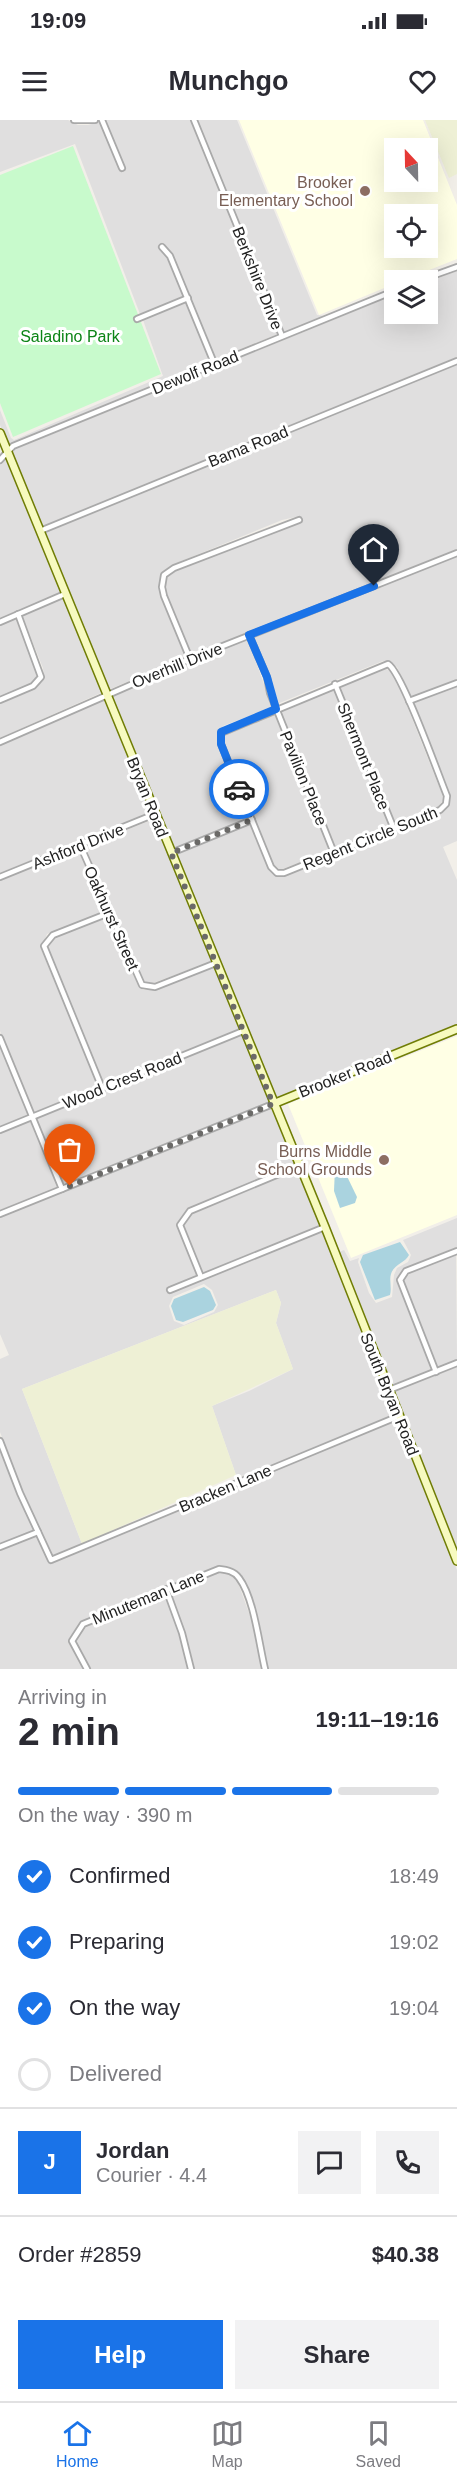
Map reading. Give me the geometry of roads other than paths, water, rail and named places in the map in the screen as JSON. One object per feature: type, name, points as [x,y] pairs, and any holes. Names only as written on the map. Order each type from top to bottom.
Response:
[{"type":"street","points":[[74,120],[94,120]]},
{"type":"street","points":[[102,120],[122,168]]},
{"type":"street","name":"Berkshire Drive","points":[[194,120],[282,336]]},
{"type":"street","points":[[162,247],[170,256],[214,363]]},
{"type":"street","points":[[438,274],[457,267]]},
{"type":"street","name":"Dewolf Road","points":[[0,460],[13,446],[384,295]]},
{"type":"street","points":[[137,319],[188,298]]},
{"type":"street","name":"Bama Road","points":[[40,531],[457,361]]},
{"type":"street","name":"Bryan Road","points":[[0,433],[298,1166],[325,1227]]},
{"type":"street","points":[[189,659],[164,596],[162,587],[164,575],[195,559],[299,520]]},
{"type":"street","name":"Overhill Drive","points":[[0,742],[189,659],[457,553]]},
{"type":"street","points":[[0,622],[65,594]]},
{"type":"street","points":[[0,700],[33,686],[41,677],[18,614]]},
{"type":"street","name":"Pavilion Place","points":[[249,635],[334,853]]},
{"type":"street","points":[[171,853],[252,820],[221,744],[220,736],[224,729],[388,664],[395,668],[409,701],[457,683]]},
{"type":"street","name":"Shermont Place","points":[[335,684],[394,829]]},
{"type":"street","name":"Regent Circle South","points":[[252,820],[271,867],[277,873],[284,873],[440,810],[447,800],[409,701]]},
{"type":"street","name":"Ashford Drive","points":[[0,877],[155,814]]},
{"type":"street","name":"Oakhurst Street","points":[[80,845],[140,981],[145,987],[155,987],[216,963]]},
{"type":"street","points":[[102,1088],[44,946],[53,935],[109,913]]},
{"type":"street","name":"Brooker Road","points":[[0,1214],[457,1029]]},
{"type":"street","name":"Wood Crest Road","points":[[0,1130],[243,1031]]},
{"type":"street","points":[[0,1038],[62,1190]]},
{"type":"street","points":[[201,1277],[180,1225],[190,1211],[298,1166]]},
{"type":"street","points":[[170,1290],[325,1227]]},
{"type":"street","name":"South Bryan Road","points":[[325,1227],[457,1561]]},
{"type":"street","points":[[436,1372],[400,1280],[406,1271],[457,1251]]},
{"type":"street","points":[[388,1389],[457,1363]]},
{"type":"street","name":"Bracken Lane","points":[[38,1532],[51,1560],[399,1416]]},
{"type":"street","points":[[0,1441],[38,1532],[0,1547]]},
{"type":"street","name":"Minuteman Lane","points":[[87,1669],[72,1641],[83,1624],[219,1569],[229,1570],[240,1578],[256,1623],[265,1669]]},
{"type":"street","points":[[166,1589],[182,1633],[191,1669]]},
{"type":"water","points":[[342,1166],[357,1197],[355,1203],[340,1208],[334,1191],[335,1168]]},
{"type":"water","points":[[400,1242],[409,1255],[392,1271],[390,1295],[375,1300],[360,1262],[363,1255]]},
{"type":"water","points":[[204,1287],[210,1291],[216,1305],[213,1310],[183,1322],[176,1320],[171,1306],[174,1299]]},
{"type":"place","name":"Brooker Elementary School","points":[[365,191]]},
{"type":"place","name":"Burns Middle School Grounds","points":[[384,1160]]},
{"type":"park label","name":"Saladino Park","points":[[70,336]]}]
